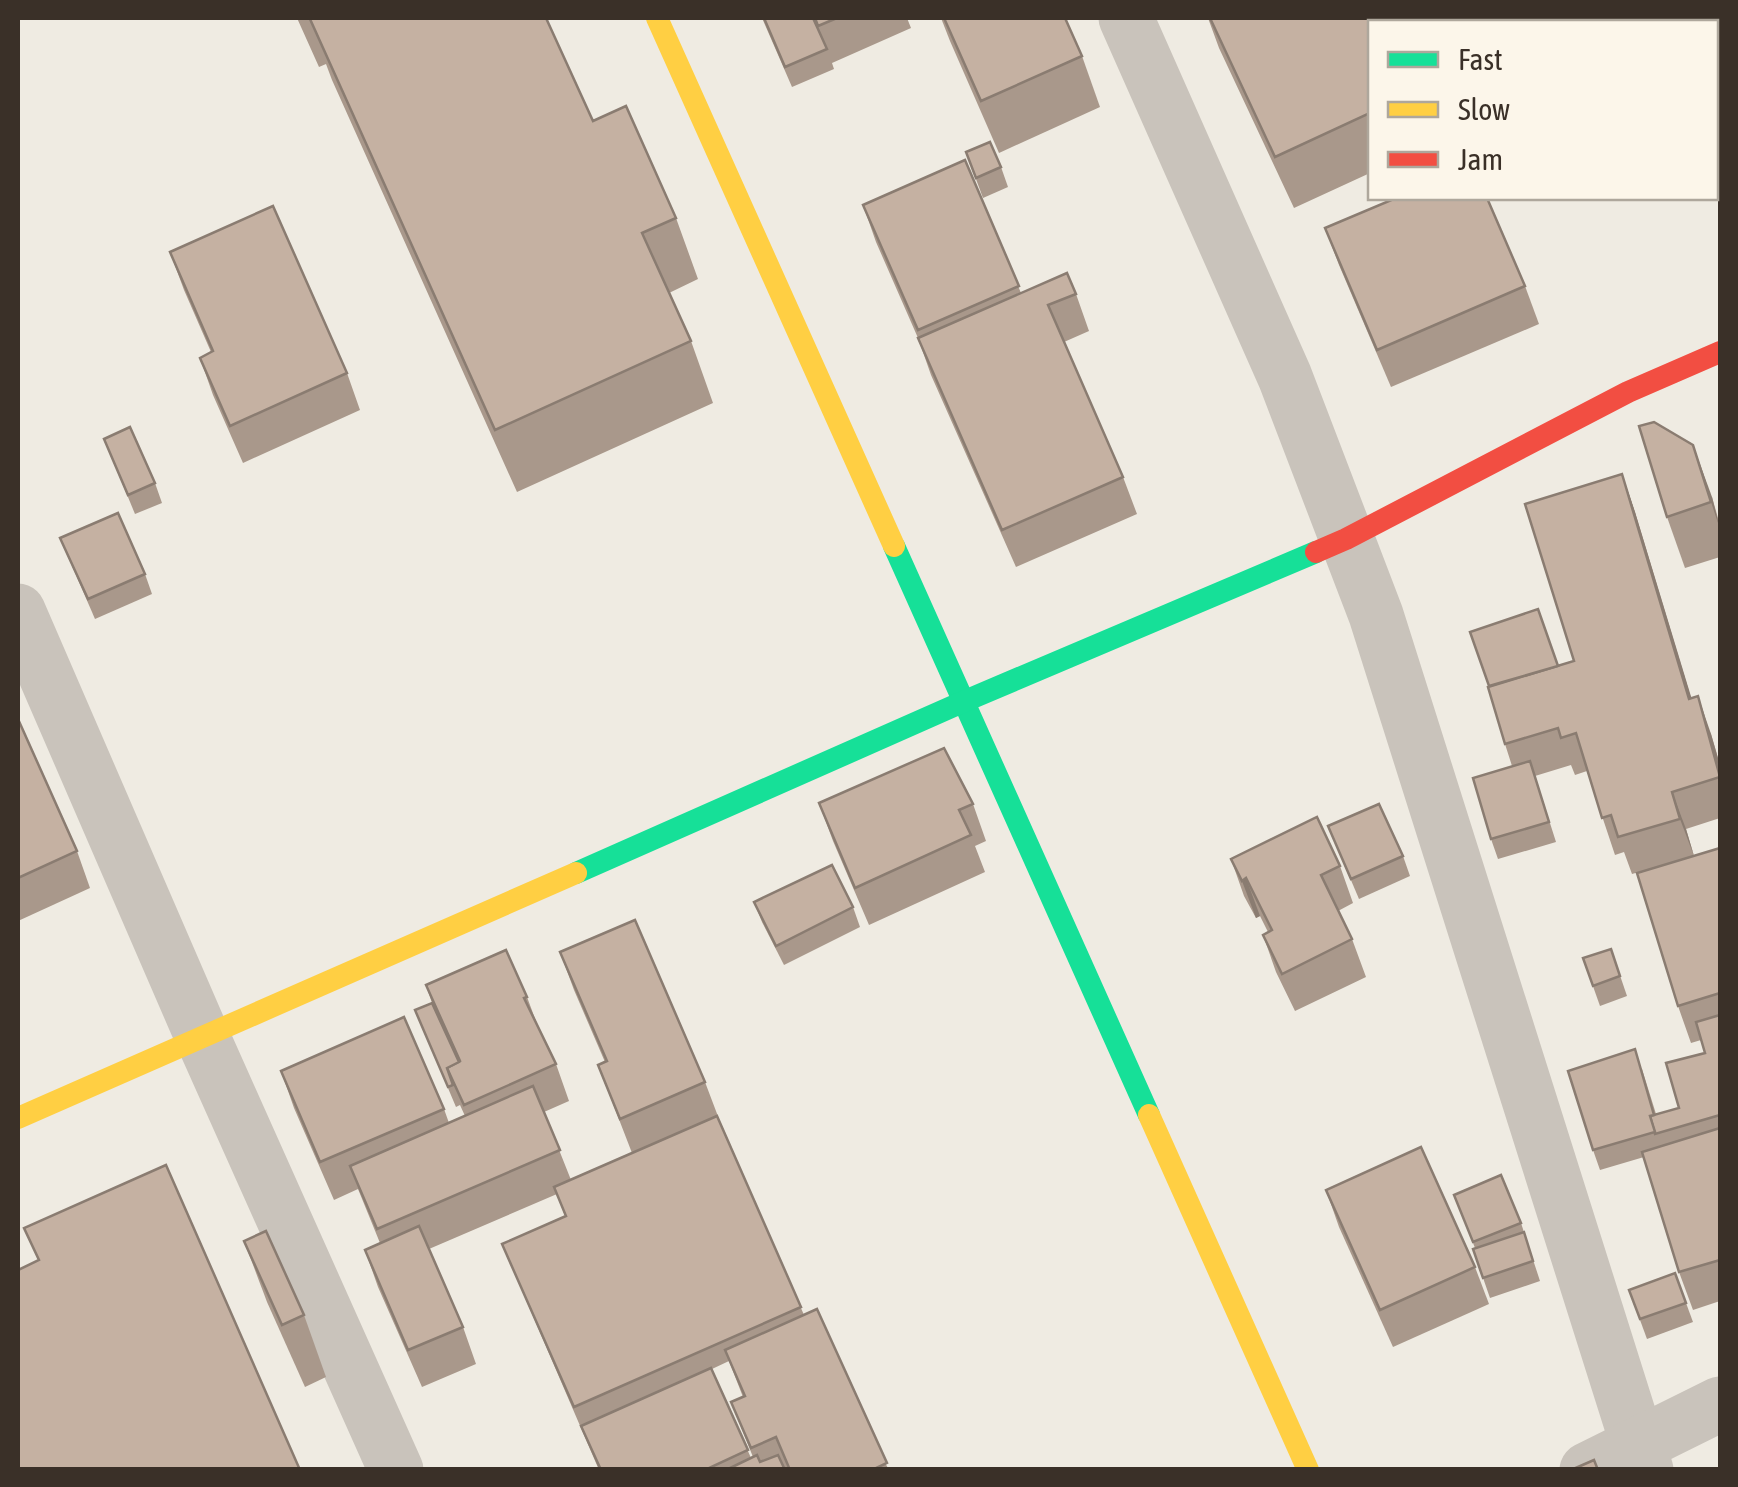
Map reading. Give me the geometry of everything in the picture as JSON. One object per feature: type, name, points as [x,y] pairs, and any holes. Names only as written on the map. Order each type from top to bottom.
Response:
[{"type":"street","points":[[657,18],[1308,1470]]},
{"type":"street","points":[[1126,18],[1285,377],[1376,615],[1642,1458]]},
{"type":"street","points":[[18,1118],[965,700],[1346,539],[1628,392],[1720,352]]},
{"type":"street","points":[[18,611],[396,1470]]},
{"type":"street","points":[[1587,1470],[1642,1458],[1720,1404]]},
{"type":"building","points":[[312,18],[546,18],[593,121],[626,106],[676,218],[642,233],[691,341],[495,430]]},
{"type":"building","points":[[764,18],[813,18],[827,49],[785,67]]},
{"type":"building","points":[[815,18],[837,18],[818,26]]},
{"type":"building","points":[[944,18],[1065,18],[1082,56],[981,101]]},
{"type":"building","points":[[1210,18],[1428,18],[1368,20],[1368,114],[1275,157]]},
{"type":"building","points":[[990,142],[1001,167],[976,178],[966,152]]},
{"type":"building","points":[[965,160],[1019,286],[918,330],[863,205]]},
{"type":"building","points":[[1391,200],[1488,200],[1525,286],[1377,350],[1325,228]]},
{"type":"building","points":[[273,206],[347,373],[230,426],[200,358],[213,351],[170,252]]},
{"type":"building","points":[[1067,273],[1076,294],[1048,305],[1123,477],[1002,530],[918,338]]},
{"type":"building","points":[[1654,422],[1693,445],[1711,502],[1667,517],[1639,426]]},
{"type":"building","points":[[130,427],[155,483],[128,495],[104,439]]},
{"type":"building","points":[[1622,474],[1689,699],[1698,696],[1720,777],[1672,792],[1680,819],[1618,837],[1611,815],[1602,818],[1576,733],[1561,738],[1558,728],[1505,744],[1488,687],[1574,661],[1525,504]]},
{"type":"building","points":[[118,513],[145,574],[88,599],[60,538]]},
{"type":"building","points":[[1538,609],[1558,666],[1489,686],[1470,632]]},
{"type":"building","points":[[18,719],[77,851],[18,878]]},
{"type":"building","points":[[944,748],[973,804],[959,810],[971,835],[855,888],[819,803]]},
{"type":"building","points":[[1530,761],[1549,822],[1491,839],[1473,778]]},
{"type":"building","points":[[1379,804],[1403,856],[1351,879],[1328,826]]},
{"type":"building","points":[[1317,817],[1340,866],[1321,875],[1352,939],[1282,974],[1263,935],[1272,930],[1246,878],[1242,881],[1231,859]]},
{"type":"building","points":[[1720,848],[1720,993],[1678,1006],[1637,873]]},
{"type":"building","points":[[832,865],[853,907],[776,946],[754,902]]},
{"type":"building","points":[[635,920],[705,1082],[620,1119],[598,1065],[607,1061],[560,952]]},
{"type":"building","points":[[1611,949],[1620,976],[1593,986],[1583,958]]},
{"type":"building","points":[[506,950],[556,1064],[464,1105],[447,1068],[460,1061],[426,985]]},
{"type":"building","points":[[432,1003],[459,1062],[447,1068],[453,1085],[448,1087],[415,1010]]},
{"type":"building","points":[[1720,1015],[1720,1115],[1655,1134],[1650,1116],[1679,1108],[1666,1063],[1705,1053],[1696,1022]]},
{"type":"building","points":[[404,1017],[444,1109],[320,1162],[281,1071]]},
{"type":"building","points":[[1635,1049],[1654,1115],[1650,1116],[1655,1132],[1593,1150],[1568,1071]]},
{"type":"building","points":[[533,1086],[560,1150],[377,1229],[350,1166]]},
{"type":"building","points":[[717,1116],[801,1307],[574,1407],[502,1244],[566,1216],[554,1187]]},
{"type":"building","points":[[1720,1128],[1720,1260],[1679,1272],[1642,1152]]},
{"type":"building","points":[[1421,1147],[1475,1267],[1380,1310],[1326,1190]]},
{"type":"building","points":[[166,1165],[300,1470],[18,1470],[18,1270],[39,1260],[24,1228]]},
{"type":"building","points":[[1501,1175],[1521,1223],[1473,1242],[1454,1195]]},
{"type":"building","points":[[419,1226],[463,1327],[408,1350],[365,1250]]},
{"type":"building","points":[[266,1231],[304,1315],[282,1325],[244,1241]]},
{"type":"building","points":[[1524,1232],[1533,1261],[1483,1278],[1473,1249]]},
{"type":"building","points":[[1675,1273],[1686,1303],[1640,1319],[1629,1290]]},
{"type":"building","points":[[817,1309],[887,1463],[872,1470],[790,1470],[776,1437],[751,1448],[731,1402],[745,1396],[725,1350]]},
{"type":"building","points":[[711,1368],[748,1450],[705,1470],[601,1470],[581,1426]]},
{"type":"building","points":[[757,1455],[760,1462],[778,1455],[785,1470],[726,1470]]},
{"type":"building","points":[[1594,1460],[1598,1470],[1571,1470]]},
{"type":"traffic: fast","points":[[894,546],[1149,1115]]},
{"type":"traffic: fast","points":[[576,873],[1316,552]]},
{"type":"traffic: slow","points":[[657,18],[894,546]]},
{"type":"traffic: slow","points":[[1718,138],[1720,146]]},
{"type":"traffic: slow","points":[[18,1118],[576,873]]},
{"type":"traffic: slow","points":[[1149,1115],[1308,1470]]},
{"type":"traffic: jam","points":[[1316,552],[1628,392],[1720,352]]}]
